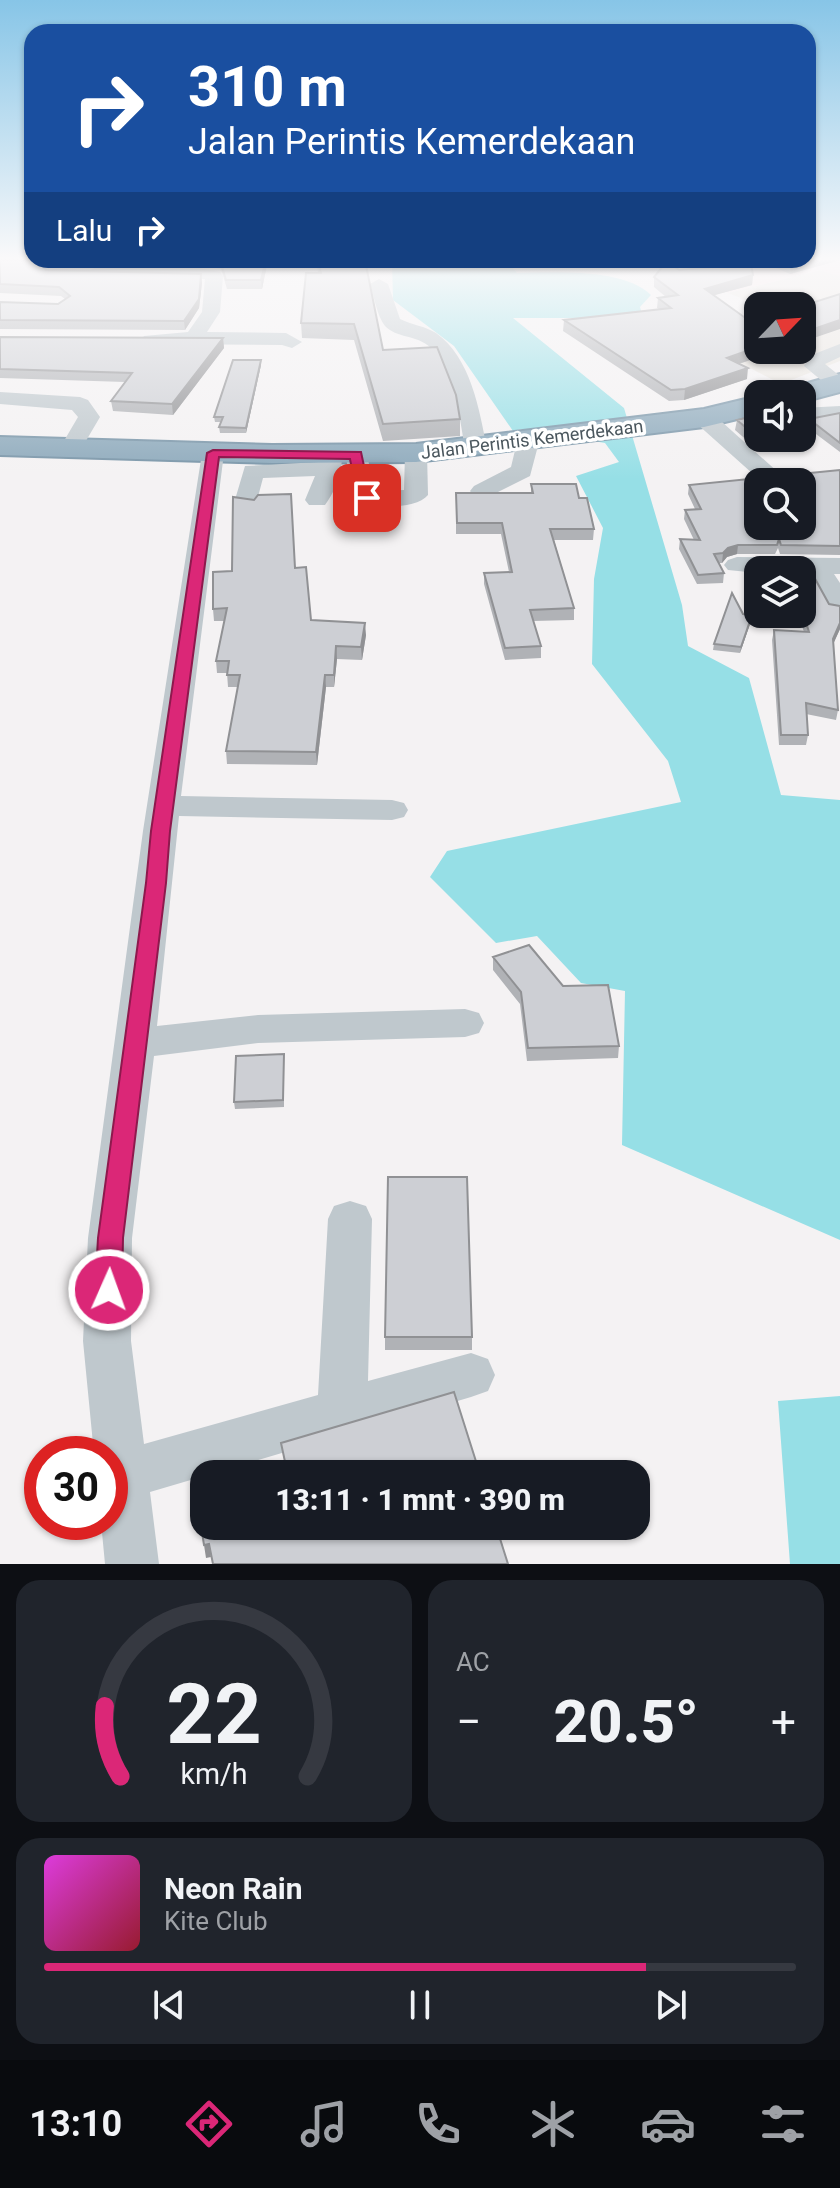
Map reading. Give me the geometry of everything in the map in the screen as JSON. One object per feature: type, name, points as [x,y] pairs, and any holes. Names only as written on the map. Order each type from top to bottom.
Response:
[{"type":"highway","points":[[816,393],[839,391]]},
{"type":"highway","name":"Jalan Perintis Kemerdekaan","points":[[6,445],[339,460],[531,442],[704,418],[744,408]]},
{"type":"street","points":[[194,338],[197,333]]},
{"type":"street","points":[[422,333],[427,335],[449,361],[464,393],[476,448]]},
{"type":"street","points":[[134,339],[286,339],[292,342]]},
{"type":"street","points":[[816,405],[839,391],[814,366],[814,362],[840,350]]},
{"type":"street","points":[[0,398],[80,405],[89,417],[72,446]]},
{"type":"street","points":[[704,418],[760,468]]},
{"type":"street","points":[[482,491],[522,471],[531,442]]},
{"type":"street","points":[[118,1436],[107,1341],[110,1238],[163,812],[213,453]]},
{"type":"street","points":[[339,460],[364,496],[416,495],[416,453]]},
{"type":"street","points":[[317,500],[339,460]]},
{"type":"street","points":[[246,503],[253,471],[339,460]]},
{"type":"street","points":[[791,542],[821,566],[840,606]]},
{"type":"street","points":[[737,565],[821,566]]},
{"type":"street","points":[[163,812],[392,810]]},
{"type":"street","points":[[163,812],[350,824]]},
{"type":"street","points":[[136,1043],[258,1029],[465,1023]]},
{"type":"street","points":[[342,1410],[350,1219]]},
{"type":"street","points":[[128,1473],[471,1375]]},
{"type":"street","points":[[128,1528],[132,1564]]},
{"type":"shaded area","points":[[816,333],[840,333],[840,361],[791,380],[773,380],[704,344],[744,348],[744,364],[816,364]]},
{"type":"water","points":[[437,333],[531,333],[624,408],[682,605],[688,646],[749,678],[781,795],[840,800],[840,1240],[622,1145],[625,991],[581,983],[537,936],[496,943],[430,877],[447,851],[681,802],[668,761],[592,664],[594,579],[603,528],[576,476],[619,462],[605,443],[522,429],[513,431],[454,346]]},
{"type":"water","points":[[840,1396],[840,1564],[790,1564],[778,1401]]},
{"type":"building","points":[[357,333],[380,333],[383,350],[437,347],[456,395],[460,419],[383,424]]},
{"type":"building","points":[[584,333],[744,333],[744,352],[727,358],[748,368],[685,389],[671,390]]},
{"type":"building","points":[[0,337],[223,338],[172,404],[111,401],[132,373],[0,369]]},
{"type":"building","points":[[233,360],[261,360],[246,428],[219,427],[223,417],[214,417]]},
{"type":"building","points":[[840,413],[840,443],[816,424],[816,418]]},
{"type":"building","points":[[840,470],[840,546],[781,545],[779,540],[816,540],[816,472]]},
{"type":"building","points":[[744,480],[744,540],[779,540],[777,545],[728,548],[723,553],[714,554],[724,573],[698,575],[680,539],[700,540],[685,510],[701,509],[689,485]]},
{"type":"building","points":[[531,484],[576,484],[579,498],[587,498],[594,529],[550,529],[574,608],[530,610],[541,646],[505,648],[484,573],[512,572],[502,523],[457,523],[456,493],[533,493]]},
{"type":"building","points":[[291,494],[295,568],[306,567],[311,620],[365,623],[361,647],[336,646],[334,675],[325,675],[316,752],[226,751],[240,675],[227,675],[229,661],[216,661],[227,608],[213,609],[213,572],[232,571],[233,497],[254,500],[258,495]]},
{"type":"building","points":[[816,580],[829,604],[840,606],[840,623],[833,639],[838,710],[806,703],[808,735],[781,735],[774,630],[809,632],[808,628],[816,628]]},
{"type":"building","points":[[732,593],[744,614],[744,628],[748,628],[741,647],[714,644]]},
{"type":"building","points":[[529,945],[563,986],[608,985],[619,1046],[528,1048],[521,992],[493,957]]},
{"type":"building","points":[[284,1054],[283,1100],[234,1102],[236,1056]]},
{"type":"building","points":[[388,1177],[467,1177],[472,1337],[385,1337]]},
{"type":"building","points":[[454,1392],[476,1460],[285,1460],[281,1443]]},
{"type":"building","points":[[203,1540],[500,1540],[508,1564],[213,1564],[209,1544],[204,1545]]},
{"type":"route","points":[[109,1290],[110,1238],[124,1146],[160,831],[213,453],[356,455],[364,496],[367,498]]}]
